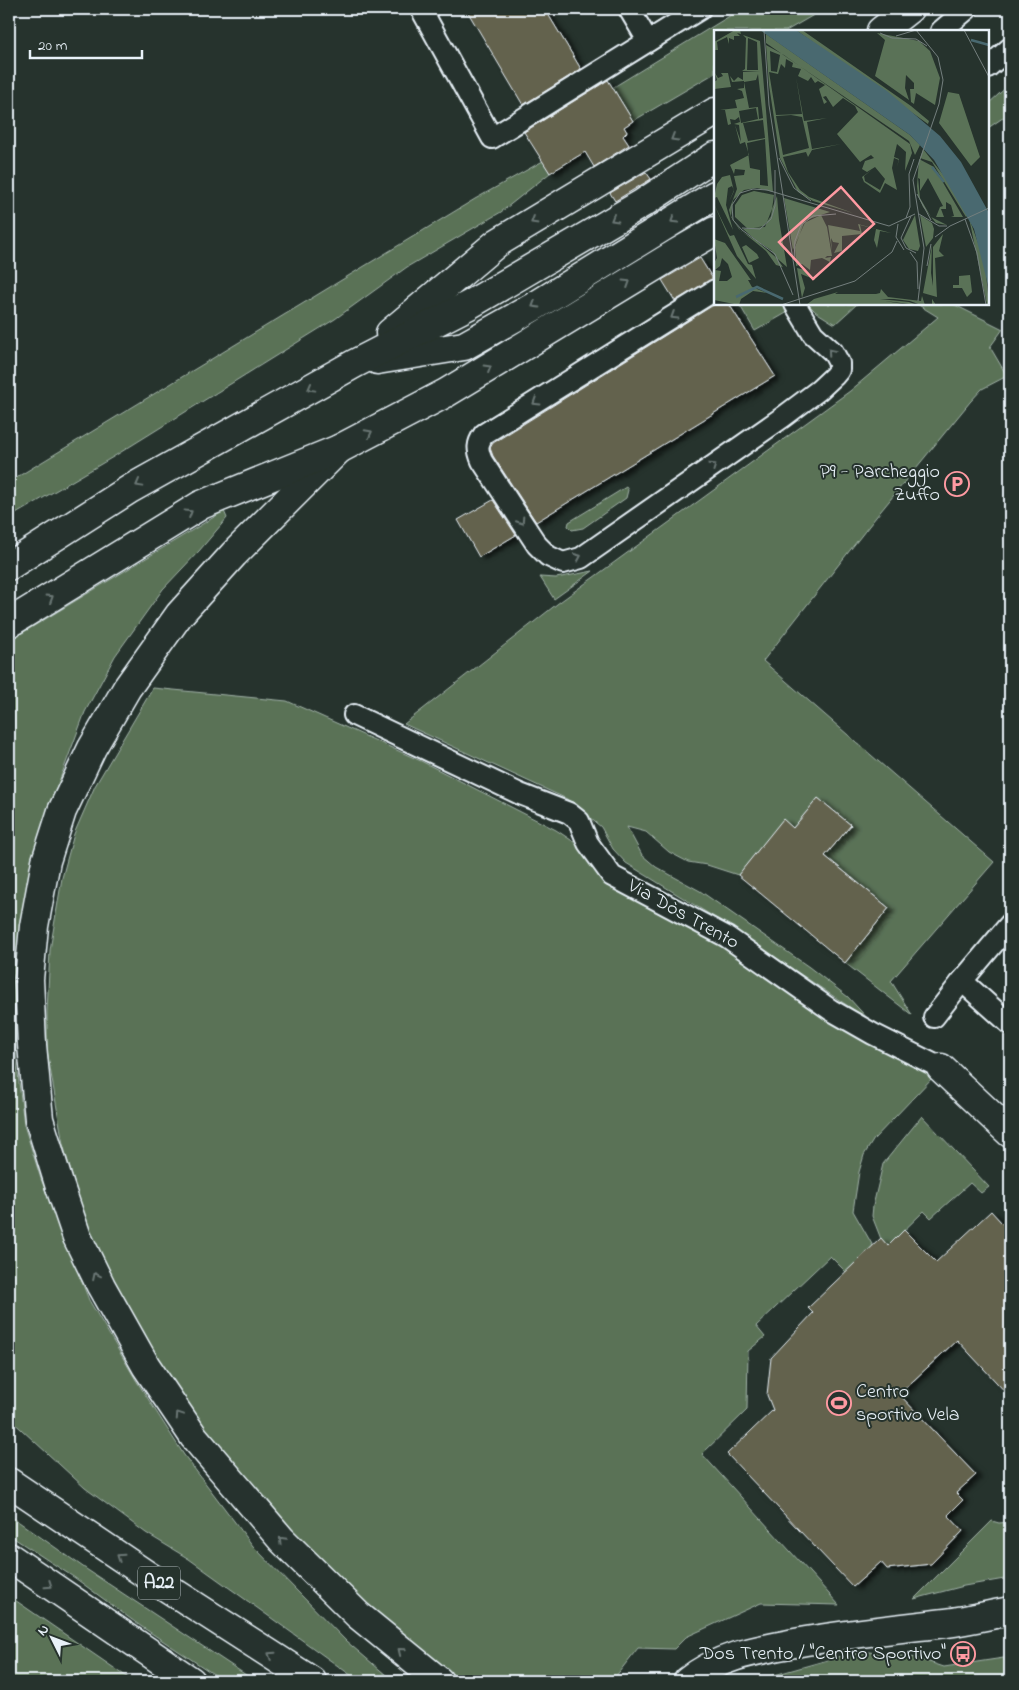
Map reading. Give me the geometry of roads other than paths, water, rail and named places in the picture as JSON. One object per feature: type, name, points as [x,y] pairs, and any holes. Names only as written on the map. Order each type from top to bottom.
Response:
[{"type":"main road","points":[[873,30],[893,22]]},
{"type":"main road","points":[[354,364],[497,243],[714,113]]},
{"type":"main road","points":[[9,566],[130,489],[354,364],[469,305],[643,202],[714,157]]},
{"type":"main road","points":[[354,364],[464,346],[535,306],[714,195]]},
{"type":"main road","points":[[9,623],[201,505],[339,449],[446,393],[714,232]]},
{"type":"main road","points":[[339,449],[234,554],[179,615],[127,688],[92,748],[62,811],[44,870],[34,926],[29,980],[32,1046],[39,1119],[77,1238],[101,1286],[146,1366],[194,1437],[282,1540],[358,1616],[439,1681]]},
{"type":"main road","name":"Via Dòs Trento","points":[[941,1068],[1010,1133]]},
{"type":"main road","name":"A22","points":[[9,1482],[144,1573],[312,1681]]},
{"type":"main road","points":[[9,1558],[191,1681]]},
{"type":"main road","points":[[688,1681],[697,1674],[724,1660],[750,1652],[845,1634],[949,1622],[1010,1611]]},
{"type":"lane","points":[[421,9],[492,138],[700,9]]},
{"type":"lane","points":[[628,9],[648,41]]},
{"type":"lane","points":[[942,30],[967,9]]},
{"type":"lane","points":[[989,66],[1010,48]]},
{"type":"lane","points":[[714,291],[484,434],[478,444],[478,452],[482,460],[537,546],[548,556],[563,563],[581,558],[783,417],[819,390],[834,376],[839,370],[839,363],[833,352],[813,334],[796,305]]},
{"type":"lane","name":"Via Dòs Trento","points":[[354,715],[520,794],[569,813],[579,821],[588,842],[612,876],[727,937],[831,1010],[873,1034],[941,1068]]},
{"type":"lane","points":[[934,1017],[1010,924]]},
{"type":"lane","points":[[962,981],[1010,1024]]},
{"type":"place","name":"P9 - Parcheggio Zuffo","points":[[957,484]]},
{"type":"place","name":"Centro sportivo Vela","points":[[839,1403]]},
{"type":"place","name":"Dos Trento / \"Centro Sportivo\"","points":[[963,1654]]}]
